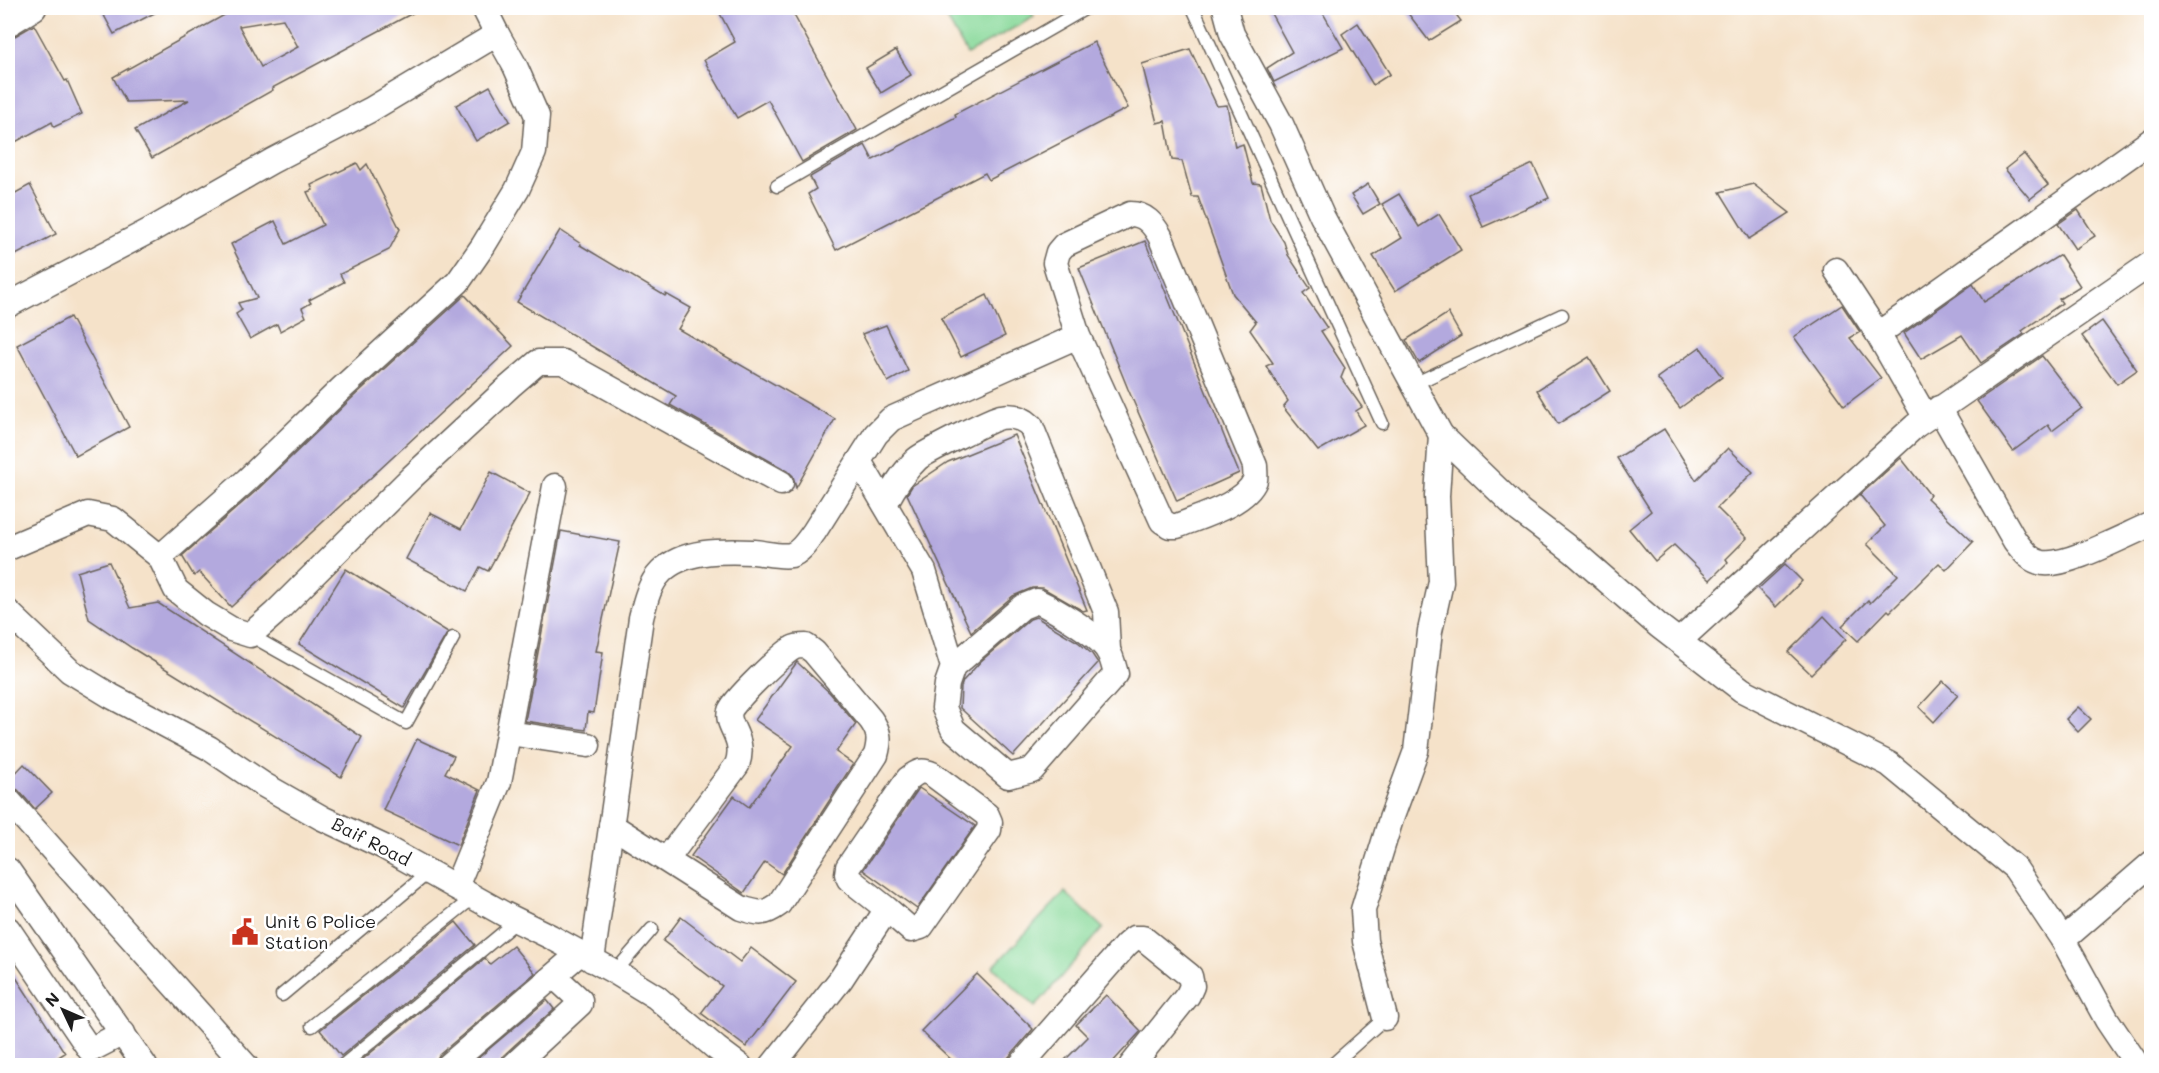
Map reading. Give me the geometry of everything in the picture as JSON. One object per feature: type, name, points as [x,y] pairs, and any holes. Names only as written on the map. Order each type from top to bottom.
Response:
[{"type":"street","points":[[8,24],[34,8]]},
{"type":"street","points":[[160,557],[248,480],[341,388],[458,282],[517,190],[534,152],[537,116],[515,66],[484,8]]},
{"type":"street","points":[[1226,8],[1232,34],[1281,124],[1322,216],[1441,435],[1520,511],[1574,552],[1679,641],[1742,690],[1889,764],[2015,868],[2063,940],[2107,1020],[2138,1065]]},
{"type":"street","points":[[8,305],[370,110],[497,34]]},
{"type":"street","points":[[1878,334],[2151,140]]},
{"type":"street","points":[[1130,214],[1139,214],[1154,226],[1160,236],[1255,466],[1255,480],[1249,490],[1233,503],[1177,526],[1170,526],[1162,521],[1078,336],[1055,263],[1059,252],[1064,245],[1130,214]]},
{"type":"street","points":[[1679,641],[1915,426],[2151,263]]},
{"type":"street","points":[[1836,270],[2026,555],[2042,563],[2060,563],[2151,524]]},
{"type":"street","points":[[448,1065],[554,976],[586,956],[611,825],[641,618],[647,594],[661,572],[682,557],[706,553],[736,551],[791,555],[802,547],[814,532],[876,434],[891,419],[1078,336]]},
{"type":"street","points":[[8,548],[88,514],[113,519],[160,557],[176,590],[206,614],[231,629],[250,635],[412,477],[538,362],[563,362],[782,483]]},
{"type":"street","points":[[885,504],[899,478],[919,457],[999,417],[1014,416],[1026,420],[1031,426],[1106,612],[1108,650],[1116,674],[1032,771],[1008,776],[953,729],[944,708],[947,684],[953,667],[1022,607],[1037,601],[1057,610],[1108,650]]},
{"type":"street","points":[[1385,1018],[1365,941],[1363,910],[1391,819],[1416,751],[1430,631],[1441,582],[1437,496],[1441,435]]},
{"type":"street","points":[[859,461],[924,572],[953,667]]},
{"type":"street","points":[[465,892],[498,782],[555,486]]},
{"type":"street","name":"Baif Road","points":[[8,612],[70,671],[91,684],[209,748],[264,785],[322,818],[384,847],[615,972],[656,998],[740,1065]]},
{"type":"street","points":[[611,825],[741,908],[754,913],[767,913],[779,904],[876,755],[880,739],[879,732],[871,720],[814,652],[806,646],[794,647],[783,656],[737,701],[730,711],[730,719],[741,748],[737,765],[667,859]]},
{"type":"street","points":[[508,733],[588,745]]},
{"type":"street","points":[[924,770],[987,815],[990,822],[989,830],[921,927],[911,930],[887,909],[849,879],[848,867],[908,778],[924,770]]},
{"type":"street","points":[[8,800],[246,1065]]},
{"type":"street","points":[[2063,940],[2151,862]]},
{"type":"street","points":[[8,870],[146,1065]]},
{"type":"street","points":[[772,1065],[841,979],[887,909]]},
{"type":"street","points":[[8,929],[93,1058],[123,1033]]},
{"type":"street","points":[[1020,1065],[1126,945],[1134,938],[1143,938],[1191,976],[1192,986],[1188,995],[1131,1065]]},
{"type":"street","points":[[513,1065],[580,1004],[580,1000],[554,976]]},
{"type":"lane","points":[[777,186],[1086,8]]},
{"type":"lane","points":[[1193,8],[1383,423]]},
{"type":"lane","points":[[1412,384],[1562,315]]},
{"type":"lane","points":[[248,634],[406,723],[453,638]]},
{"type":"lane","points":[[282,995],[429,872]]},
{"type":"lane","points":[[312,1026],[465,892]]},
{"type":"lane","points":[[342,1065],[517,921]]},
{"type":"lane","points":[[615,972],[652,929]]},
{"type":"lane","points":[[1331,1065],[1385,1018]]},
{"type":"green space","points":[[941,8],[1029,8],[1034,17],[967,54]]},
{"type":"green space","points":[[1065,892],[1103,928],[1035,1007],[993,967]]},
{"type":"building","points":[[100,8],[164,8],[114,34]]},
{"type":"building","points":[[237,8],[422,8],[272,88],[273,90],[152,158],[135,130],[189,100],[126,102],[113,77]],"holes":[[[283,19],[298,47],[261,67],[239,26]]]},
{"type":"building","points":[[717,8],[790,8],[857,130],[802,162],[768,100],[737,118],[704,60],[735,42]]},
{"type":"building","points":[[1268,8],[1320,8],[1343,48],[1274,82],[1267,68],[1292,52]]},
{"type":"building","points":[[1404,8],[1451,8],[1461,21],[1429,41]]},
{"type":"building","points":[[1358,23],[1390,74],[1373,85],[1342,34]]},
{"type":"building","points":[[34,25],[65,81],[67,80],[82,114],[54,127],[52,122],[8,146],[8,38]]},
{"type":"building","points":[[1094,42],[1128,108],[989,180],[985,173],[836,250],[808,194],[816,189],[810,177],[865,145],[873,160],[956,117],[955,114]]},
{"type":"building","points":[[1190,49],[1217,106],[1227,105],[1235,147],[1243,144],[1253,183],[1261,184],[1270,220],[1284,242],[1288,255],[1310,288],[1303,293],[1327,328],[1321,331],[1345,368],[1341,378],[1362,407],[1356,411],[1364,425],[1318,451],[1283,407],[1288,401],[1266,366],[1273,363],[1250,330],[1256,322],[1233,294],[1198,197],[1192,197],[1182,161],[1172,160],[1165,121],[1157,123],[1142,64]]},
{"type":"building","points":[[896,50],[911,75],[881,93],[866,68]]},
{"type":"building","points":[[490,86],[510,121],[476,141],[456,105]]},
{"type":"building","points":[[2024,154],[2048,185],[2030,199],[2005,169]]},
{"type":"building","points":[[357,163],[361,170],[367,164],[400,229],[389,250],[340,274],[344,282],[309,300],[311,303],[302,308],[306,317],[280,331],[277,324],[250,339],[236,314],[242,310],[238,303],[257,298],[231,244],[275,221],[286,244],[323,225],[307,192],[313,190],[311,185]]},
{"type":"building","points":[[1533,164],[1549,198],[1483,227],[1468,194]]},
{"type":"building","points":[[1368,184],[1380,204],[1363,214],[1351,195]]},
{"type":"building","points":[[1753,184],[1790,213],[1749,239],[1720,192]]},
{"type":"building","points":[[30,185],[56,234],[8,259],[8,197]]},
{"type":"building","points":[[1399,194],[1419,227],[1439,214],[1461,250],[1395,291],[1373,256],[1402,238],[1382,204]]},
{"type":"building","points":[[2078,210],[2095,236],[2075,249],[2058,224]]},
{"type":"building","points":[[560,230],[580,245],[665,296],[666,294],[691,308],[678,329],[835,419],[796,488],[793,476],[788,471],[670,405],[676,396],[517,302]]},
{"type":"building","points":[[1145,241],[1239,473],[1177,501],[1079,268]]},
{"type":"building","points":[[2060,255],[2080,286],[2059,299],[2062,303],[2022,331],[2024,334],[1981,363],[1962,335],[1921,359],[1904,333],[1973,284],[1984,302]]},
{"type":"building","points":[[465,295],[513,346],[231,607],[199,572],[194,576],[182,556],[257,490],[351,399]]},
{"type":"building","points":[[987,295],[1005,336],[961,357],[941,318]]},
{"type":"building","points":[[1842,305],[1860,332],[1850,338],[1881,378],[1844,406],[1794,337]]},
{"type":"building","points":[[1448,313],[1461,336],[1419,363],[1406,340]]},
{"type":"building","points":[[70,317],[129,427],[76,456],[17,345]]},
{"type":"building","points":[[2102,321],[2137,370],[2117,384],[2082,336]]},
{"type":"building","points":[[886,325],[908,371],[888,382],[862,334]]},
{"type":"building","points":[[1700,347],[1722,377],[1680,408],[1657,378]]},
{"type":"building","points":[[2042,356],[2082,408],[2052,431],[2048,425],[2013,451],[1977,401]]},
{"type":"building","points":[[1589,357],[1610,391],[1558,424],[1537,390]]},
{"type":"building","points":[[1664,429],[1696,480],[1728,448],[1753,472],[1717,508],[1747,538],[1726,559],[1728,562],[1710,580],[1674,545],[1655,561],[1629,529],[1651,511],[1617,458]]},
{"type":"building","points":[[1014,435],[1087,610],[1083,611],[1043,588],[1032,588],[1013,596],[971,632],[907,494],[912,486],[948,462]]},
{"type":"building","points":[[1901,458],[1930,495],[1927,498],[1973,542],[1946,570],[1939,563],[1858,641],[1842,626],[1868,600],[1870,603],[1898,575],[1867,544],[1885,526],[1860,495]]},
{"type":"building","points":[[491,472],[530,493],[488,571],[480,567],[467,591],[406,559],[430,513],[461,529]]},
{"type":"building","points":[[561,531],[620,542],[596,651],[603,652],[594,713],[588,712],[586,730],[525,721]]},
{"type":"building","points":[[109,562],[130,608],[158,603],[362,737],[341,777],[89,619],[77,572]]},
{"type":"building","points":[[1785,564],[1802,581],[1776,607],[1758,589]]},
{"type":"building","points":[[346,569],[448,632],[404,708],[299,644]]},
{"type":"building","points":[[1824,616],[1846,639],[1811,674],[1788,652]]},
{"type":"building","points":[[1036,617],[1078,642],[1092,654],[1098,663],[1013,756],[960,708],[961,687],[963,681],[981,661],[1030,619]]},
{"type":"building","points":[[797,662],[830,693],[856,724],[836,752],[853,764],[782,874],[765,862],[744,893],[691,856],[734,796],[749,807],[793,746],[755,720]]},
{"type":"building","points":[[1943,681],[1958,695],[1934,722],[1919,707]]},
{"type":"building","points":[[2078,707],[2091,719],[2078,732],[2066,719]]},
{"type":"building","points":[[417,739],[454,756],[445,773],[480,790],[458,845],[383,810]]},
{"type":"building","points":[[24,764],[52,793],[35,809],[18,790],[8,786],[8,781]]},
{"type":"building","points":[[919,788],[975,826],[917,909],[863,870]]},
{"type":"building","points":[[681,917],[740,962],[751,948],[796,982],[746,1047],[701,1013],[722,986],[663,941]]},
{"type":"building","points":[[456,922],[475,945],[341,1056],[320,1030]]},
{"type":"building","points":[[513,946],[535,973],[439,1055],[434,1065],[356,1065],[485,958],[490,964]]},
{"type":"building","points":[[8,965],[65,1053],[46,1065],[8,1065]]},
{"type":"building","points":[[977,974],[1033,1029],[1002,1065],[957,1065],[921,1031]]},
{"type":"building","points":[[1106,995],[1141,1031],[1110,1065],[1060,1065],[1088,1037],[1076,1025]]},
{"type":"building","points":[[547,1000],[554,1009],[503,1056],[499,1065],[470,1065]]},
{"type":"place","name":"Unit 6 Police Station","points":[[245,932]]}]
